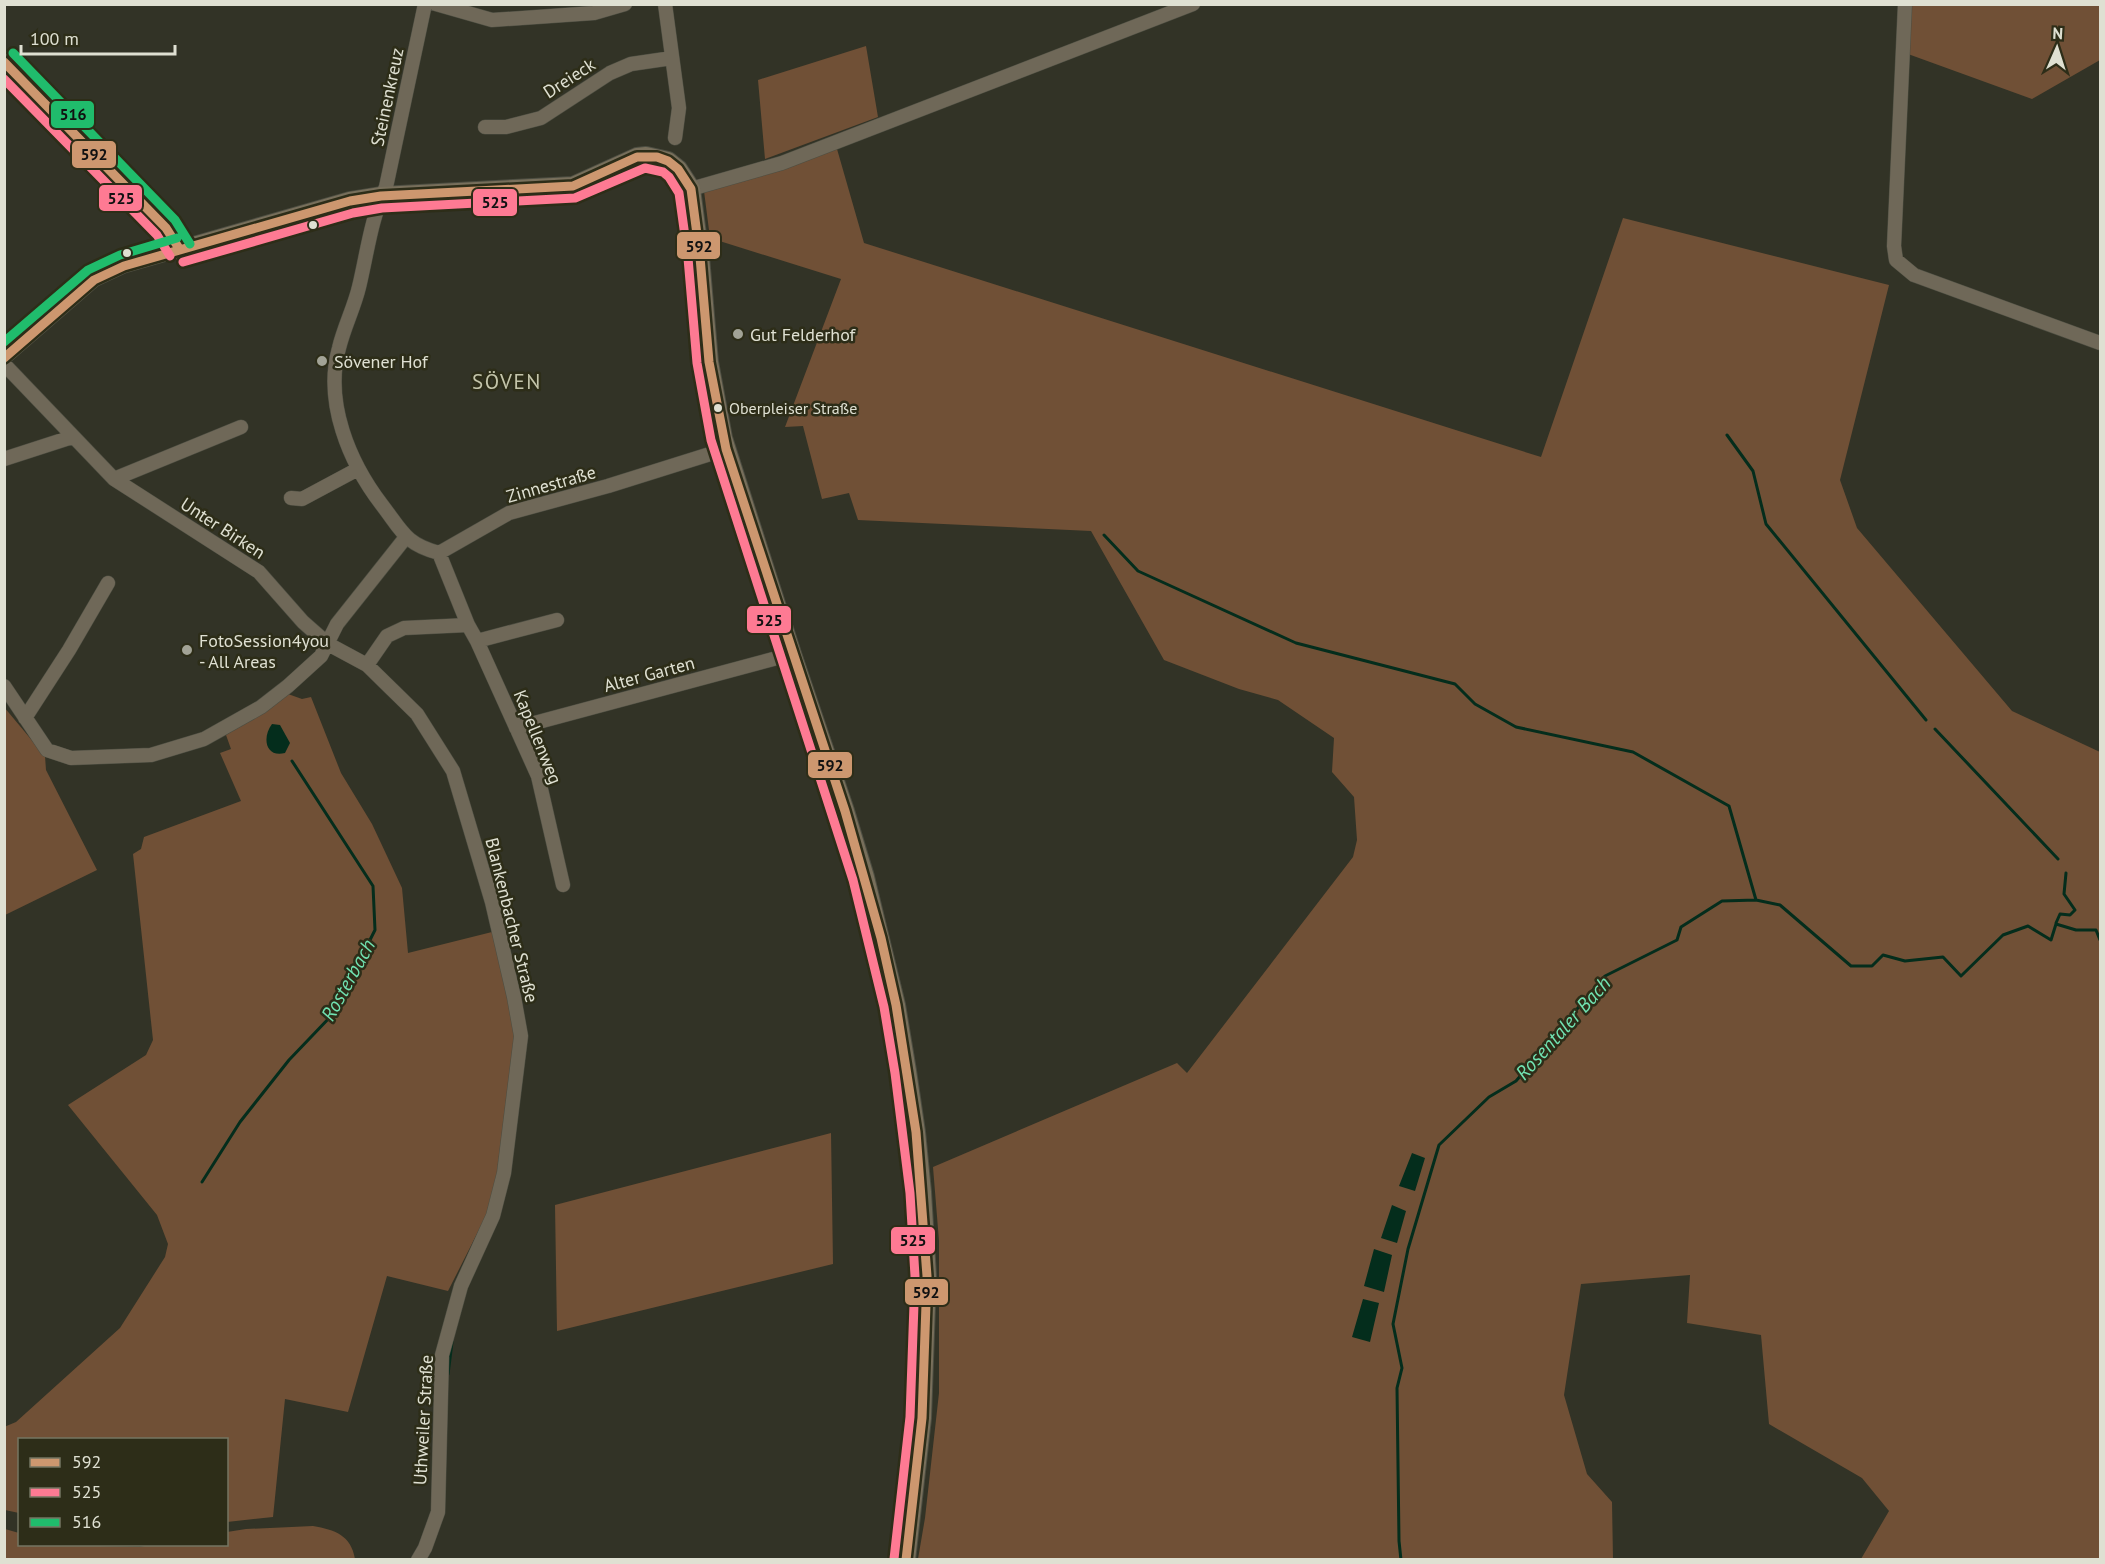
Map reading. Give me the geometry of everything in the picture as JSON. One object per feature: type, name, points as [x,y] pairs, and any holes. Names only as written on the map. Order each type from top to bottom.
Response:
[{"type":"main road","points":[[4,61],[166,228],[180,250],[350,201],[381,196],[573,186],[637,157],[646,156],[668,161],[678,169],[691,189],[700,256],[709,362],[726,449],[845,811],[881,938],[896,1005],[916,1132],[927,1276],[922,1418],[906,1560]]},
{"type":"street","name":"Steinenkreuz","points":[[381,196],[386,187],[425,4]]},
{"type":"street","points":[[436,4],[492,20],[594,14],[625,4]]},
{"type":"street","points":[[665,4],[679,108],[675,138]]},
{"type":"street","points":[[691,189],[783,163],[1193,4]]},
{"type":"street","points":[[1905,4],[1894,246],[1896,260],[1914,275],[2100,343]]},
{"type":"street","name":"Dreieck","points":[[485,127],[506,128],[541,118],[610,73],[631,64],[672,58]]},
{"type":"street","points":[[381,196],[355,302],[339,348],[335,395],[342,429],[358,469],[373,494],[406,537],[420,548],[439,553]]},
{"type":"street","points":[[4,358],[94,280],[124,266],[180,250]]},
{"type":"street","name":"Unter Birken","points":[[4,364],[114,479],[259,572],[303,622],[328,644]]},
{"type":"street","points":[[114,479],[241,427]]},
{"type":"street","points":[[4,459],[72,437]]},
{"type":"street","name":"Zinnestraße","points":[[439,553],[509,513],[608,486],[726,449]]},
{"type":"street","points":[[291,498],[302,499],[358,469]]},
{"type":"street","points":[[4,686],[46,750],[71,758],[151,755],[204,739],[251,714],[288,686],[321,656],[337,624],[406,537]]},
{"type":"street","name":"Kapellenweg","points":[[439,553],[468,625],[477,640],[538,776],[563,885]]},
{"type":"street","points":[[25,718],[69,650],[108,583]]},
{"type":"street","points":[[477,640],[556,620]]},
{"type":"street","points":[[367,665],[387,636],[404,628],[468,625]]},
{"type":"street","name":"Blankenbacher Straße","points":[[328,644],[367,665],[417,714],[453,771],[492,903],[512,986],[521,1036],[504,1173],[493,1216]]},
{"type":"street","name":"Alter Garten","points":[[516,728],[792,654]]},
{"type":"street","name":"Uthweiler Straße","points":[[418,1560],[425,1548],[438,1512],[442,1355],[461,1286],[493,1216]]},
{"type":"shaded area","points":[[1910,5],[2100,5],[2100,60],[2032,99],[1908,54]]},
{"type":"shaded area","points":[[866,46],[878,117],[765,159],[758,80]]},
{"type":"shaded area","points":[[837,149],[864,243],[1541,457],[1623,218],[1889,285],[1840,480],[1857,528],[2012,711],[2100,752],[2100,1559],[1861,1559],[1889,1511],[1862,1478],[1769,1424],[1761,1335],[1687,1323],[1690,1275],[1581,1284],[1564,1395],[1587,1474],[1612,1502],[1613,1559],[918,1559],[939,1393],[939,1241],[933,1167],[1177,1063],[1187,1073],[1353,857],[1357,840],[1354,797],[1332,772],[1334,738],[1278,700],[1239,689],[1164,660],[1091,531],[858,520],[849,493],[822,499],[803,426],[785,427],[841,279],[710,238],[704,191]]},
{"type":"shaded area","points":[[288,694],[302,699],[311,697],[341,773],[372,824],[402,888],[408,953],[492,932],[511,1000],[515,1040],[499,1177],[485,1218],[448,1291],[387,1276],[348,1412],[285,1399],[273,1517],[228,1522],[228,1438],[18,1438],[18,1513],[5,1510],[4,1427],[16,1422],[120,1328],[165,1257],[168,1244],[157,1215],[68,1105],[146,1055],[153,1040],[133,854],[141,849],[144,837],[241,801],[220,753],[231,749],[226,735]]},
{"type":"shaded area","points":[[4,707],[45,756],[46,770],[97,870],[5,915]]},
{"type":"shaded area","points":[[272,724],[280,725],[290,743],[285,753],[273,752],[267,745],[267,735]]},
{"type":"shaded area","points":[[831,1133],[833,1264],[557,1331],[555,1205]]},
{"type":"shaded area","points":[[1412,1153],[1425,1158],[1415,1191],[1399,1186]]},
{"type":"shaded area","points":[[1392,1205],[1406,1211],[1397,1243],[1381,1238]]},
{"type":"shaded area","points":[[1374,1249],[1392,1255],[1384,1292],[1364,1286]]},
{"type":"shaded area","points":[[1363,1299],[1379,1303],[1370,1342],[1352,1337]]},
{"type":"shaded area","points":[[313,1526],[328,1529],[346,1539],[355,1559],[5,1559],[5,1529],[18,1533],[18,1546],[140,1547],[228,1546],[228,1532]]},
{"type":"waterway","points":[[1727,435],[1753,471],[1766,524],[1926,720]]},
{"type":"waterway","points":[[1104,535],[1138,571],[1296,643],[1455,684],[1475,704],[1516,727],[1633,752],[1729,806],[1756,900]]},
{"type":"waterway","points":[[1935,729],[2058,859]]},
{"type":"waterway","name":"Rosterbach","points":[[202,1182],[240,1122],[289,1060],[332,1015],[375,930],[373,886],[292,761]]},
{"type":"waterway","points":[[2056,923],[2060,914],[2070,915],[2075,910],[2064,894],[2066,873]]},
{"type":"waterway","name":"Rosentaler Bach","points":[[1401,1560],[1397,1388],[1402,1368],[1393,1324],[1408,1249],[1439,1145],[1489,1097],[1516,1081],[1605,976],[1677,940],[1681,927],[1722,901],[1756,900],[1780,905],[1851,966],[1872,966],[1883,955],[1905,961],[1943,957],[1961,976],[2003,935],[2028,926],[2051,940],[2056,924],[2076,930],[2096,930],[2100,940]]},
{"type":"waterway","points":[[448,1374],[452,1342]]},
{"type":"transit line","name":"516","points":[[13,53],[175,220],[190,244]]},
{"type":"transit line","name":"592","points":[[4,62],[166,228],[180,250]]},
{"type":"transit line","name":"525","points":[[4,79],[157,235],[170,256]]},
{"type":"transit line","name":"592","points":[[4,358],[94,280],[124,266],[350,201],[381,196],[573,186],[637,157],[657,157],[668,161],[678,169],[691,189],[700,257],[709,362],[726,449],[845,811],[881,938],[896,1005],[916,1132],[927,1276],[922,1418],[906,1560]]},
{"type":"transit line","name":"525","points":[[183,262],[353,213],[382,208],[575,198],[645,168],[663,172],[679,193],[688,258],[697,363],[711,440],[853,880],[884,1007],[895,1073],[910,1193],[915,1276],[910,1417],[894,1559]]},
{"type":"transit line","name":"516","points":[[4,342],[88,270],[120,255],[177,238]]},
{"type":"place","name":"Gut Felderhof","points":[[738,334]]},
{"type":"place","name":"Sövener Hof","points":[[322,361]]},
{"type":"place","name":"Oberpleiser Straße","points":[[718,408]]},
{"type":"place","name":"FotoSession4you - All Areas","points":[[187,650]]},
{"type":"district","name":"SÖVEN","points":[[507,381]]}]
